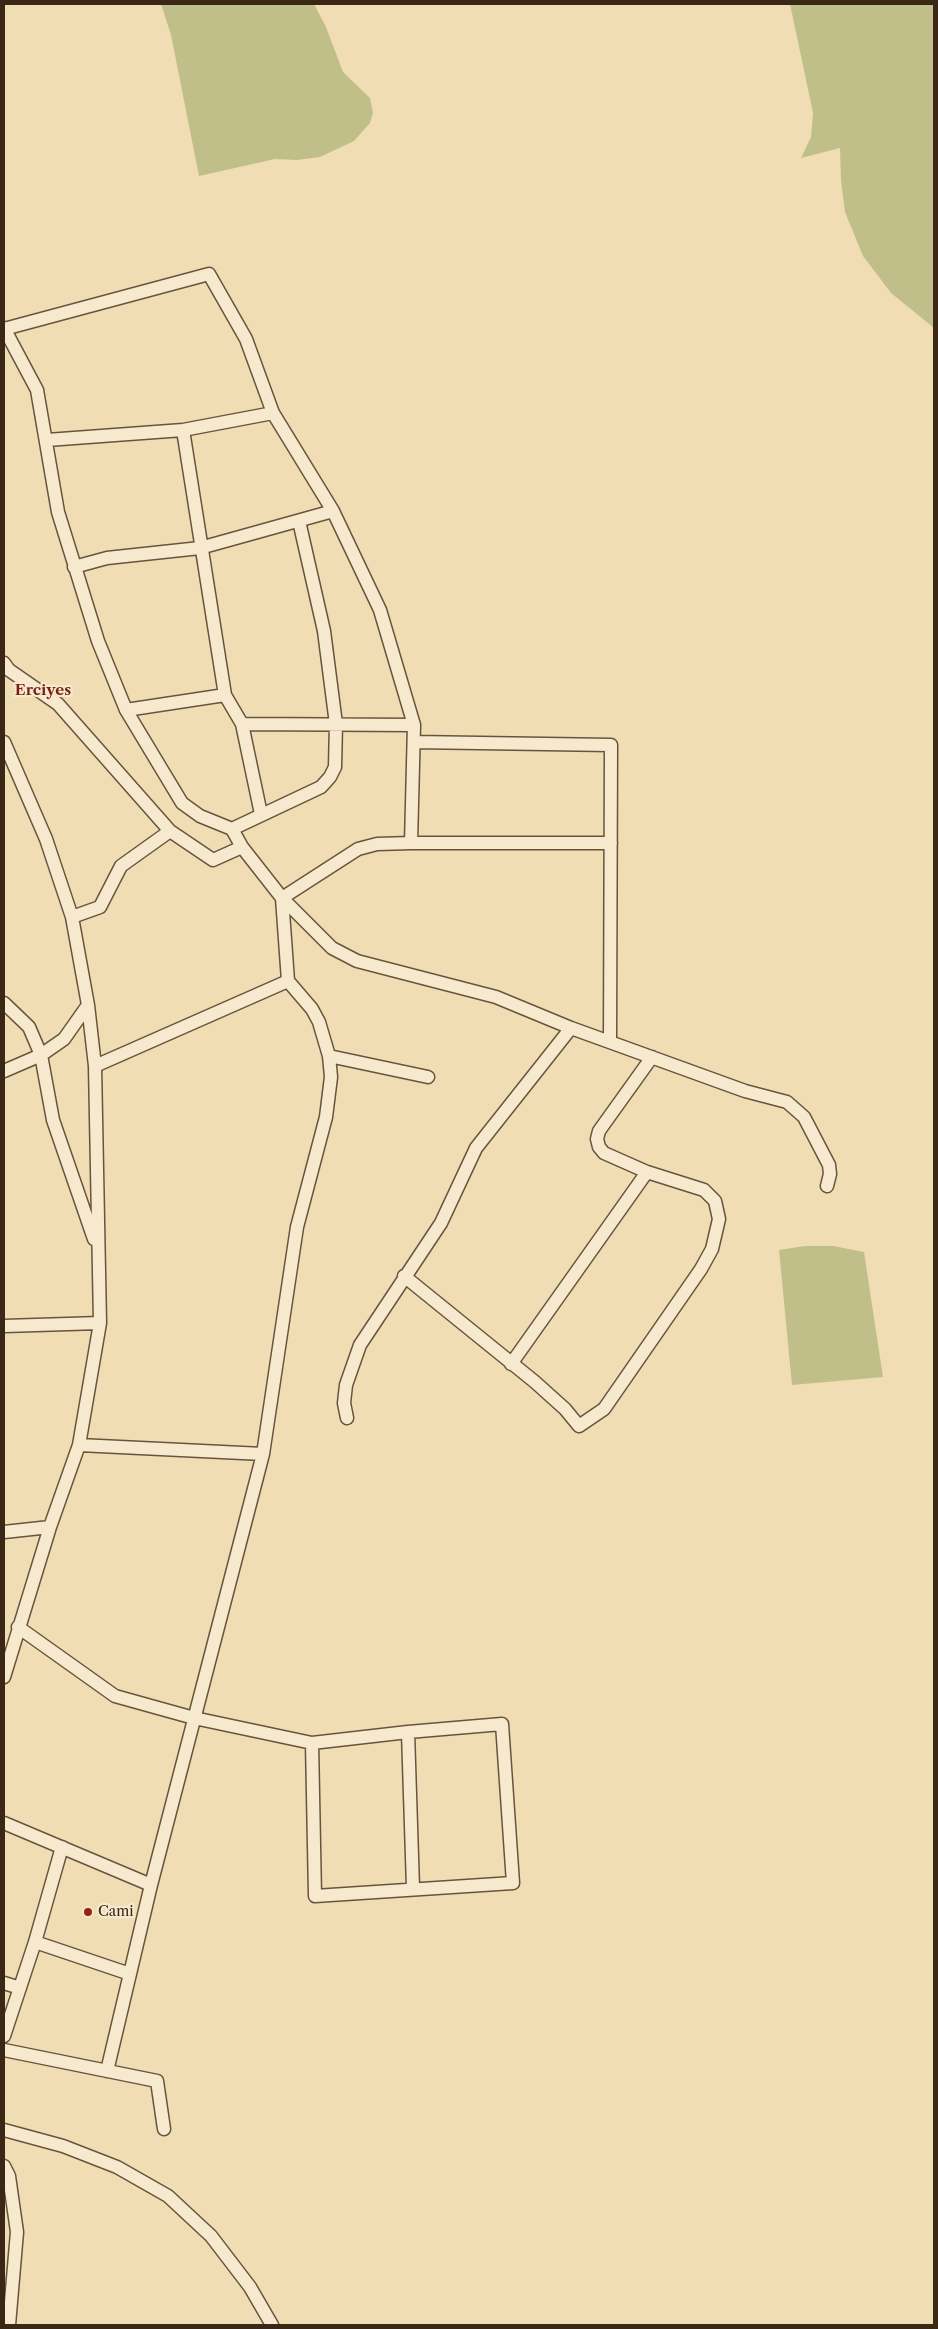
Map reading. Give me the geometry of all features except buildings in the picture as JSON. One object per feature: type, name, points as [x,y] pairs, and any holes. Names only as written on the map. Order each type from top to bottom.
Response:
[{"type":"street","points":[[411,844],[414,725],[380,610],[333,511],[273,413],[246,339],[209,274],[4,329],[37,390],[58,512],[98,641],[126,710],[182,802],[200,816],[232,829],[242,848],[282,898],[332,948],[342,955],[356,961],[496,997],[571,1028],[792,1105],[809,1124],[829,1165],[830,1174],[827,1186]]},
{"type":"street","points":[[47,440],[183,430],[273,413]]},
{"type":"street","points":[[183,430],[224,695],[242,724],[261,814]]},
{"type":"street","points":[[74,566],[107,558],[200,548],[333,511]]},
{"type":"street","points":[[232,829],[316,790],[326,782],[333,772],[336,761],[336,724],[324,631],[299,520]]},
{"type":"street","points":[[4,663],[10,670],[58,704],[170,831],[213,860],[242,848]]},
{"type":"street","points":[[126,710],[224,695]]},
{"type":"street","points":[[242,724],[414,725]]},
{"type":"street","points":[[4,742],[46,839],[72,917],[88,1005],[95,1066],[100,1323],[79,1445],[50,1527],[4,1677]]},
{"type":"street","points":[[414,742],[611,745],[610,1040]]},
{"type":"street","points":[[72,917],[100,907],[121,866],[170,831]]},
{"type":"street","points":[[282,898],[358,849],[377,844],[611,843]]},
{"type":"street","points":[[107,2071],[151,1885],[263,1454],[297,1227],[330,1099],[331,1077],[325,1037],[312,1009],[288,981],[282,898]]},
{"type":"street","points":[[95,1066],[288,981]]},
{"type":"street","points":[[4,1003],[29,1027],[41,1055],[53,1120],[98,1250]]},
{"type":"street","points":[[4,1071],[41,1055],[64,1040],[88,1005]]},
{"type":"street","points":[[347,1418],[344,1403],[346,1385],[360,1345],[404,1276],[441,1223],[468,1162],[485,1134],[571,1028]]},
{"type":"street","points":[[329,1056],[428,1077]]},
{"type":"street","points":[[404,1276],[548,1393],[579,1426],[604,1409],[702,1269],[712,1249],[718,1228],[718,1207],[708,1193],[647,1172],[604,1153],[599,1147],[599,1131],[652,1057]]},
{"type":"street","points":[[511,1364],[647,1172]]},
{"type":"street","points":[[4,1326],[100,1323]]},
{"type":"street","points":[[79,1445],[263,1454]]},
{"type":"street","points":[[4,1532],[50,1527]]},
{"type":"street","points":[[18,1627],[115,1696],[194,1718],[312,1743],[502,1724],[513,1884],[413,1888],[315,1896],[312,1743]]},
{"type":"street","points":[[408,1732],[413,1888]]},
{"type":"street","points":[[4,1823],[151,1885]]},
{"type":"street","points":[[4,2036],[35,1942],[62,1847]]},
{"type":"street","points":[[35,1942],[130,1974]]},
{"type":"street","points":[[4,1983],[20,1988]]},
{"type":"street","points":[[4,2050],[157,2081],[164,2129]]},
{"type":"street","points":[[4,2130],[63,2146],[117,2167],[168,2196],[211,2236],[250,2287],[272,2325]]},
{"type":"street","points":[[4,2139],[63,2146]]},
{"type":"street","points":[[4,2166],[9,2176],[17,2232],[9,2325]]},
{"type":"shaded area","points":[[161,4],[314,4],[326,27],[343,72],[370,98],[373,113],[370,123],[354,141],[320,157],[297,160],[275,159],[199,176],[171,35]]},
{"type":"shaded area","points":[[790,4],[934,4],[934,328],[891,293],[863,256],[845,212],[841,181],[840,148],[801,158],[811,137],[813,113]]},
{"type":"shaded area","points":[[805,1246],[833,1246],[864,1252],[883,1377],[792,1385],[779,1250]]},
{"type":"place","name":"Cami","points":[[88,1912]]},
{"type":"district","name":"Erciyes","points":[[43,691]]}]
